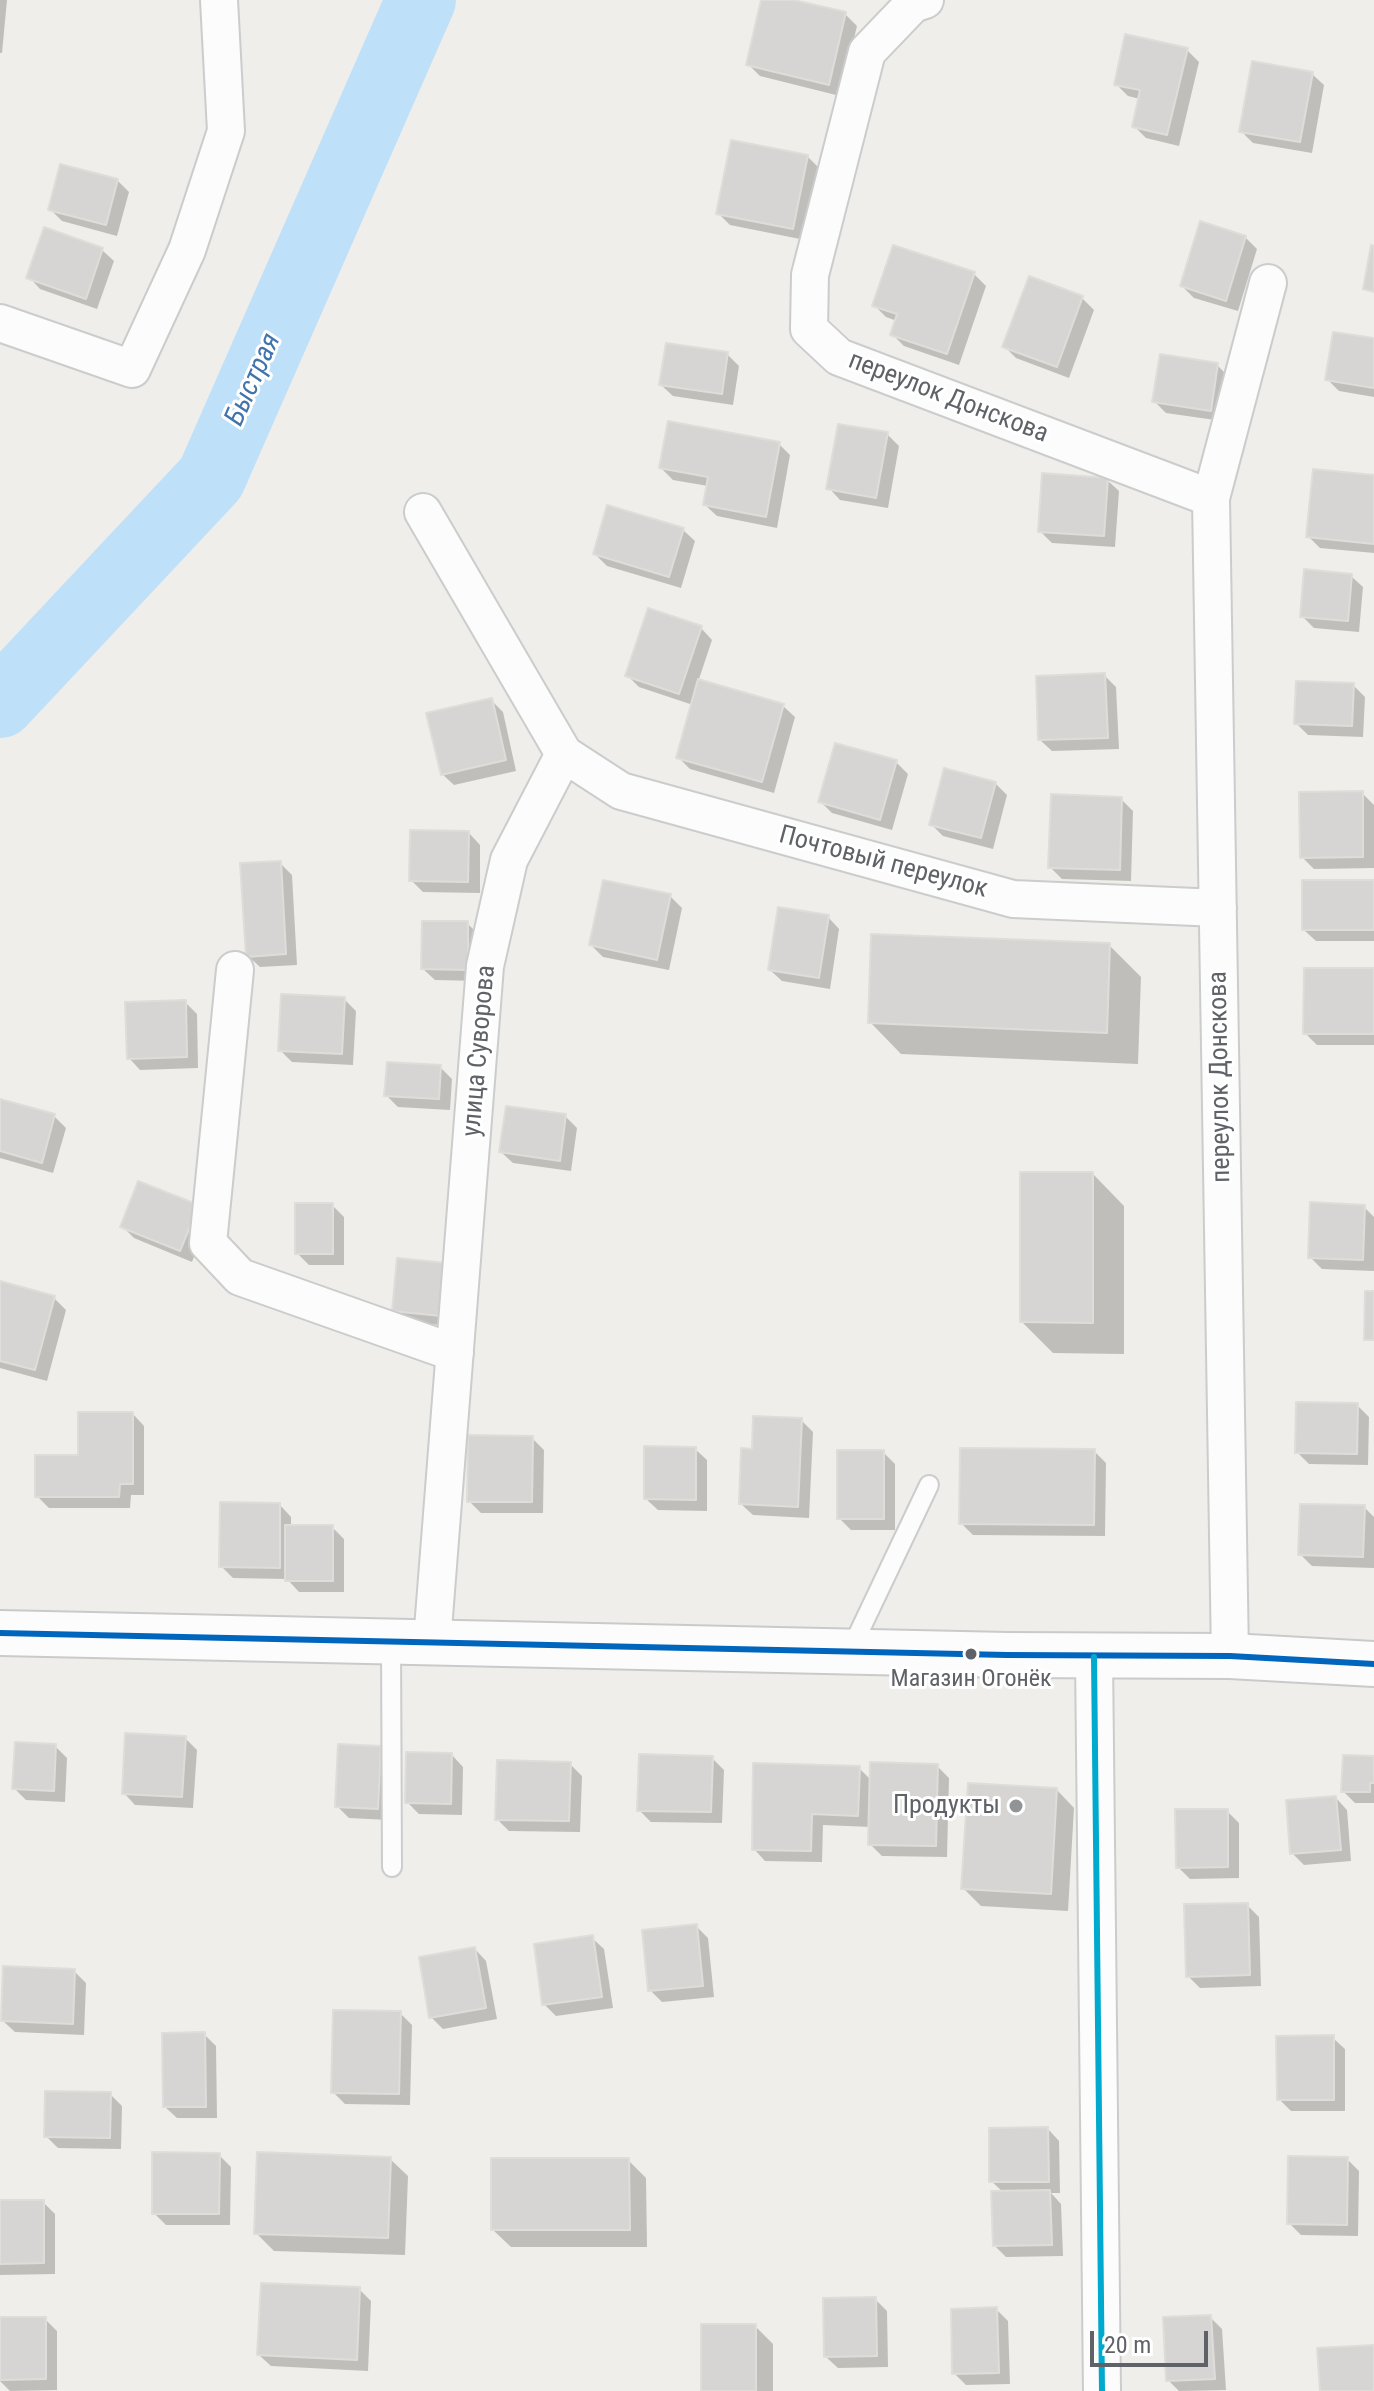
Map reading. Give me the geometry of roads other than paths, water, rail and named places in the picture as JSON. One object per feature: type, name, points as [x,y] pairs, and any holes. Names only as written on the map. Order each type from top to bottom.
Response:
[{"type":"street","points":[[0,323],[132,369],[187,250],[226,131],[219,0]]},
{"type":"street","name":"переулок Донскова","points":[[925,0],[913,4],[867,52],[810,275],[809,329],[839,357],[1211,498]]},
{"type":"street","name":"переулок Донскова","points":[[1230,1656],[1211,498],[1268,283]]},
{"type":"street","points":[[423,512],[564,754]]},
{"type":"street","name":"Почтовый переулок","points":[[564,754],[621,791],[1013,899],[1218,908]]},
{"type":"street","name":"улица Суворова","points":[[412,1642],[455,1353],[485,966],[509,860],[564,754]]},
{"type":"street","points":[[235,970],[208,1243],[240,1277],[455,1353]]},
{"type":"street","points":[[0,1633],[1094,1657],[1230,1656],[1374,1664]]},
{"type":"street","points":[[1094,1657],[1102,2391]]},
{"type":"lane","points":[[850,1652],[929,1485]]},
{"type":"lane","points":[[392,1867],[412,1642]]},
{"type":"waterway","name":"Быстрая","points":[[0,703],[211,478],[421,0]]},
{"type":"place","name":"Магазин Огонёк","points":[[971,1654]]},
{"type":"place","name":"Продукты","points":[[1016,1806]]}]
